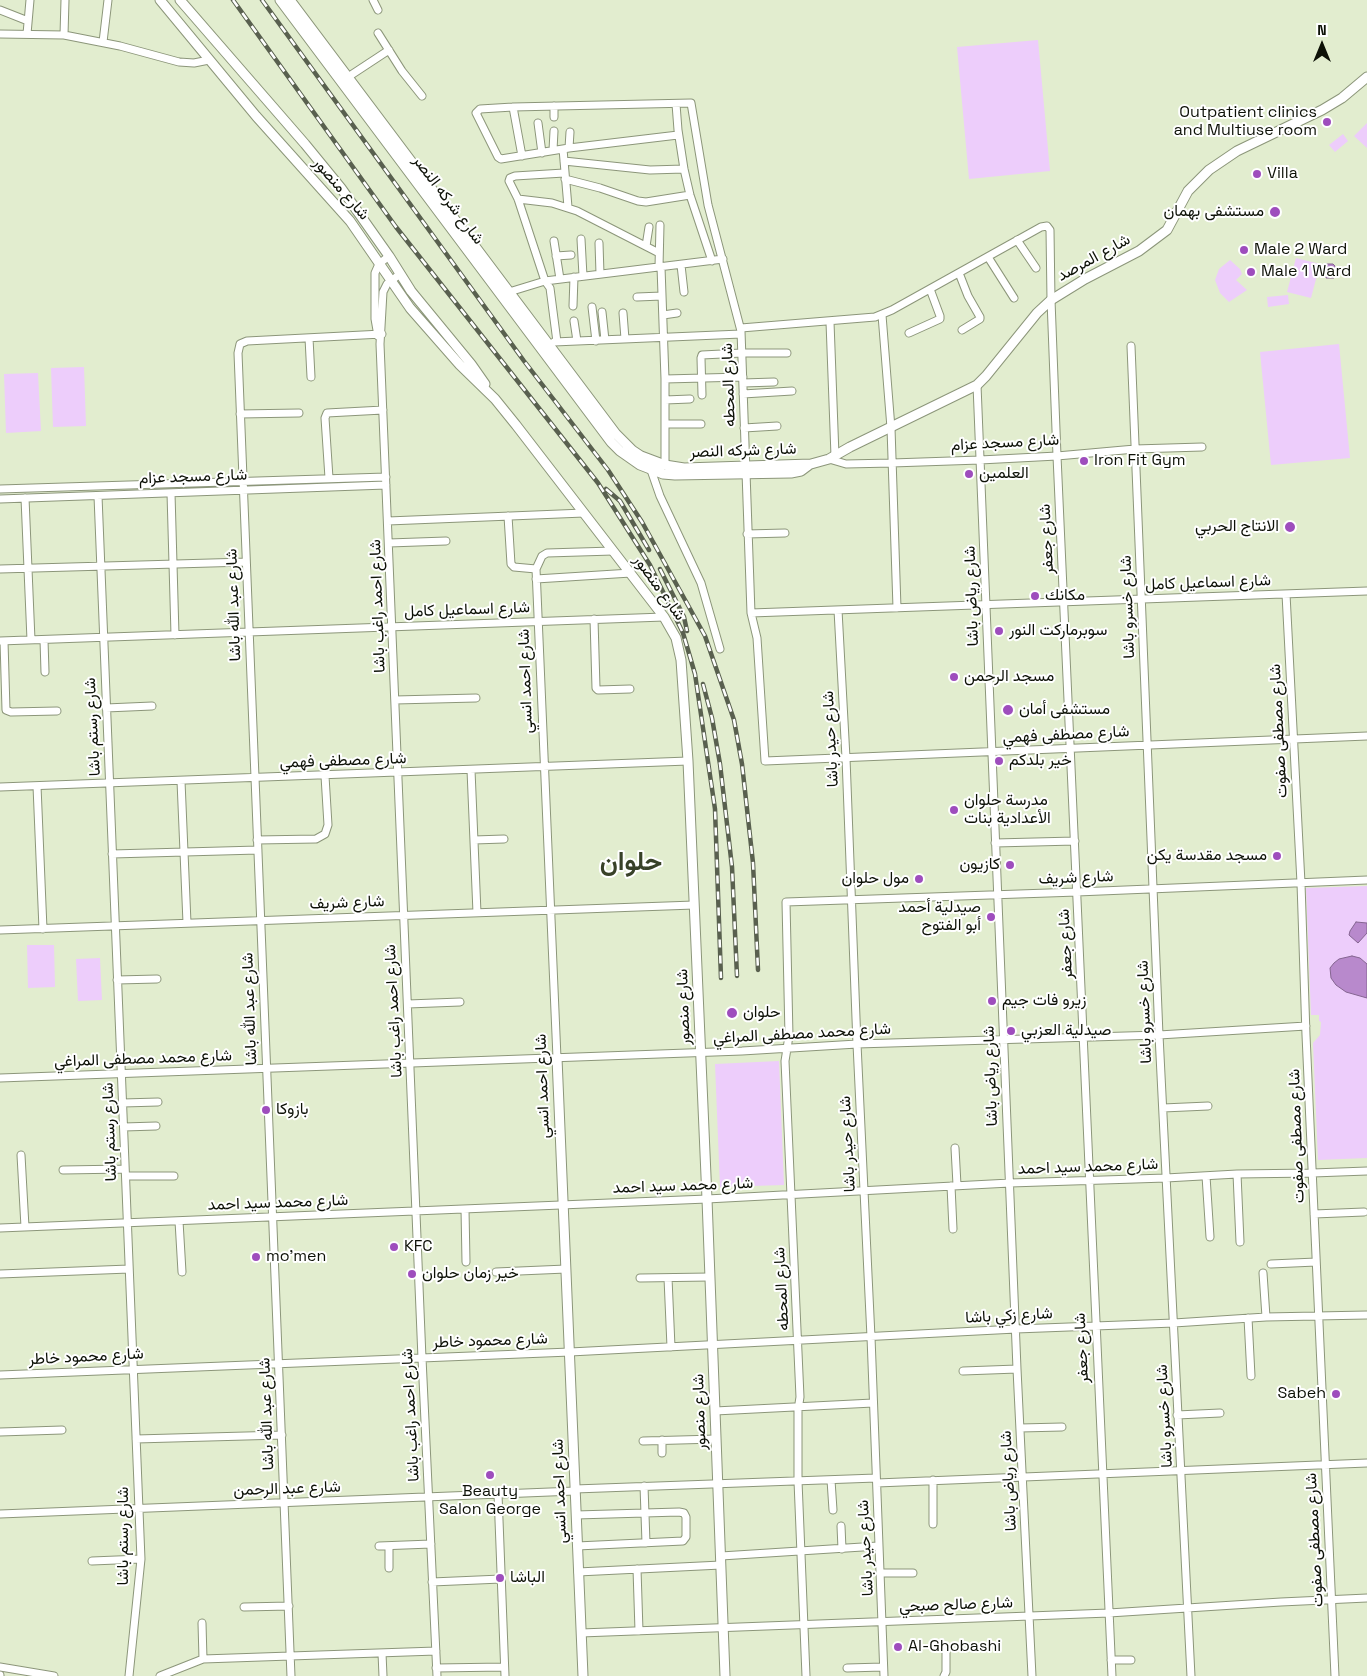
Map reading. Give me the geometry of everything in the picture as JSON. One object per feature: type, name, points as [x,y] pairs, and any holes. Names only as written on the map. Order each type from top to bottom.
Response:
[{"type":"street","points":[[27,34],[30,0]]},
{"type":"street","points":[[64,35],[65,0]]},
{"type":"street","points":[[103,42],[108,0]]},
{"type":"street","name":"شارع منصور","points":[[160,0],[256,116],[350,221],[410,308],[443,346],[495,399]]},
{"type":"street","name":"شارع منصور","points":[[180,0],[341,188],[411,291],[471,364],[495,399],[631,573],[664,617],[676,638],[681,660],[688,761],[725,1676]]},
{"type":"street","name":"شارع شركه النصر","points":[[280,0],[611,442],[629,459],[651,470],[675,475],[746,470]]},
{"type":"street","name":"شارع شركه النصر","points":[[290,0],[623,442],[641,456],[665,466],[796,472],[811,464]]},
{"type":"street","points":[[372,0],[378,10]]},
{"type":"street","points":[[0,10],[28,21]]},
{"type":"street","points":[[378,33],[402,71],[422,96]]},
{"type":"street","points":[[0,34],[64,35],[103,42],[179,62],[194,63],[209,60]]},
{"type":"street","points":[[348,77],[389,50]]},
{"type":"street","name":"شارع المرصد","points":[[832,458],[850,447],[977,385],[1050,300],[1085,279],[1129,257],[1167,230],[1193,185],[1223,159],[1335,102],[1367,77]]},
{"type":"street","name":"شارع المحطه","points":[[676,104],[691,103],[708,205],[741,331],[751,614],[757,638],[766,761]]},
{"type":"street","points":[[256,116],[270,104]]},
{"type":"street","points":[[678,135],[566,148],[504,160],[498,157],[476,111],[480,109],[512,107],[676,104],[678,135],[684,169],[690,195],[712,260]]},
{"type":"street","points":[[554,106],[554,117]]},
{"type":"street","points":[[512,107],[522,156]]},
{"type":"street","points":[[538,123],[542,152]]},
{"type":"street","points":[[553,150],[554,131]]},
{"type":"street","points":[[568,207],[564,161],[570,132]]},
{"type":"street","points":[[564,161],[650,170],[684,169]]},
{"type":"street","points":[[557,342],[550,288],[518,199],[510,184],[510,178],[514,176],[565,176],[646,202],[690,195]]},
{"type":"street","points":[[518,199],[543,201],[568,207],[659,253]]},
{"type":"street","points":[[660,225],[659,253],[665,378],[665,466]]},
{"type":"street","name":"شارع جعفر","points":[[1018,240],[1041,227],[1047,226],[1050,230],[1050,300],[1112,1676]]},
{"type":"street","points":[[646,246],[649,227]]},
{"type":"street","points":[[581,238],[583,276]]},
{"type":"street","points":[[546,342],[664,338],[866,319],[882,315],[1018,240],[1036,268]]},
{"type":"street","points":[[554,241],[560,279]]},
{"type":"street","points":[[599,243],[600,274]]},
{"type":"street","points":[[556,256],[571,255]]},
{"type":"street","points":[[379,264],[389,256]]},
{"type":"street","points":[[988,257],[1014,298]]},
{"type":"street","points":[[509,292],[546,281],[722,259]]},
{"type":"street","name":"شارع احمد راغب باشا","points":[[379,264],[374,278],[374,319],[379,334]]},
{"type":"street","points":[[681,264],[684,292]]},
{"type":"street","points":[[959,273],[968,296],[980,317],[962,330]]},
{"type":"street","points":[[390,281],[400,274]]},
{"type":"street","points":[[573,306],[574,277]]},
{"type":"street","name":"شارع احمد راغب باشا","points":[[390,281],[383,292],[379,334],[437,1672]]},
{"type":"street","points":[[909,333],[941,318],[930,289]]},
{"type":"street","points":[[637,297],[662,296]]},
{"type":"street","points":[[592,307],[596,341]]},
{"type":"street","points":[[602,312],[605,340]]},
{"type":"street","points":[[623,313],[625,339]]},
{"type":"street","points":[[663,315],[677,313]]},
{"type":"street","points":[[882,315],[892,428],[897,608]]},
{"type":"street","points":[[574,321],[577,341]]},
{"type":"street","points":[[830,322],[832,458]]},
{"type":"street","points":[[311,377],[309,338],[379,334]]},
{"type":"street","name":"شارع عبد الله باشا","points":[[292,1676],[248,632],[238,347],[241,343],[252,340],[309,338]]},
{"type":"street","name":"شارع خسرو باشا","points":[[1131,346],[1159,1035],[1190,1676]]},
{"type":"street","points":[[702,395],[702,356],[742,353],[787,353]]},
{"type":"street","points":[[665,378],[774,382]]},
{"type":"street","name":"شارع رياض باشا","points":[[977,385],[1017,1369],[1032,1676]]},
{"type":"street","points":[[743,394],[792,391]]},
{"type":"street","points":[[665,400],[690,399]]},
{"type":"street","points":[[329,478],[325,418],[327,413],[383,410]]},
{"type":"street","points":[[240,414],[299,413]]},
{"type":"street","points":[[665,424],[701,424]]},
{"type":"street","points":[[744,428],[777,426]]},
{"type":"street","name":"شارع مسجد عزام","points":[[811,464],[832,458],[846,464],[892,463],[980,460],[1135,449],[1202,447]]},
{"type":"street","points":[[651,470],[660,496],[701,583],[720,649]]},
{"type":"street","name":"شارع مسجد عزام","points":[[0,489],[386,477]]},
{"type":"street","name":"شارع مسجد عزام","points":[[0,499],[386,485]]},
{"type":"street","points":[[171,493],[175,635]]},
{"type":"street","name":"شارع رستم باشا","points":[[98,496],[141,1559],[129,1676]]},
{"type":"street","points":[[25,498],[31,640]]},
{"type":"street","points":[[388,521],[584,513]]},
{"type":"street","points":[[508,516],[511,564],[514,567],[536,569],[542,556],[547,553],[614,551]]},
{"type":"street","points":[[747,534],[786,533]]},
{"type":"street","points":[[389,543],[446,541]]},
{"type":"street","points":[[0,569],[246,562]]},
{"type":"street","name":"شارع احمد انسي","points":[[536,569],[583,1676]]},
{"type":"street","points":[[536,579],[631,573]]},
{"type":"street","name":"شارع اسماعيل كامل","points":[[751,614],[1367,591]]},
{"type":"street","name":"شارع مصطفى صفوت","points":[[1286,594],[1301,883],[1335,1676]]},
{"type":"street","name":"شارع حيدر باشا","points":[[838,610],[871,1337],[884,1676]]},
{"type":"street","name":"شارع اسماعيل كامل","points":[[2,641],[664,617]]},
{"type":"street","points":[[594,619],[596,688],[598,690],[630,689]]},
{"type":"street","points":[[44,640],[45,672]]},
{"type":"street","points":[[2,641],[6,708],[8,711],[57,711]]},
{"type":"street","points":[[395,700],[476,698]]},
{"type":"street","points":[[106,708],[152,706]]},
{"type":"street","name":"شارع مصطفى فهمي","points":[[766,761],[1367,736]]},
{"type":"street","name":"شارع مصطفى فهمي","points":[[0,787],[688,761]]},
{"type":"street","points":[[472,770],[477,913]]},
{"type":"street","points":[[257,840],[316,838],[325,834],[328,825],[325,776]]},
{"type":"street","points":[[181,781],[187,924]]},
{"type":"street","points":[[37,786],[43,928]]},
{"type":"street","points":[[474,840],[504,839]]},
{"type":"street","points":[[995,842],[1075,841]]},
{"type":"street","points":[[112,854],[258,850]]},
{"type":"street","name":"شارع شريف","points":[[786,902],[1367,880]]},
{"type":"street","name":"شارع المحطه","points":[[786,902],[789,1036],[785,1061],[800,1397],[798,1407],[798,1481],[806,1676]]},
{"type":"street","name":"شارع شريف","points":[[0,930],[550,911],[694,904]]},
{"type":"street","points":[[117,980],[157,979]]},
{"type":"street","points":[[408,1004],[460,1002]]},
{"type":"street","name":"شارع محمد مصطفى المراغي","points":[[0,1078],[701,1053],[857,1044],[1159,1035],[1306,1026]]},
{"type":"street","points":[[123,1103],[158,1102]]},
{"type":"street","points":[[1163,1108],[1208,1106]]},
{"type":"street","points":[[124,1126],[156,1126]]},
{"type":"street","points":[[953,1229],[955,1148]]},
{"type":"street","points":[[21,1155],[25,1227]]},
{"type":"street","points":[[63,1170],[174,1176]]},
{"type":"street","name":"شارع محمد سيد احمد","points":[[0,1228],[707,1199],[1010,1183],[1367,1171]]},
{"type":"street","points":[[1237,1174],[1240,1242]]},
{"type":"street","points":[[1206,1176],[1210,1237]]},
{"type":"street","points":[[464,1209],[466,1262]]},
{"type":"street","points":[[1314,1214],[1364,1212]]},
{"type":"street","points":[[179,1221],[182,1272]]},
{"type":"street","points":[[1270,1264],[1316,1262]]},
{"type":"street","points":[[0,1274],[129,1269]]},
{"type":"street","points":[[496,1272],[566,1269]]},
{"type":"street","points":[[1263,1273],[1266,1317]]},
{"type":"street","points":[[640,1278],[710,1277]]},
{"type":"street","points":[[668,1278],[671,1347]]},
{"type":"street","name":"شارع زكي باشا","points":[[712,1345],[1266,1317],[1367,1314]]},
{"type":"street","points":[[1248,1318],[1251,1376]]},
{"type":"street","name":"شارع محمود خاطر","points":[[0,1375],[712,1345]]},
{"type":"street","points":[[963,1371],[1017,1369]]},
{"type":"street","points":[[715,1411],[873,1403]]},
{"type":"street","points":[[1177,1415],[1220,1414]]},
{"type":"street","points":[[1020,1428],[1062,1427]]},
{"type":"street","points":[[0,1432],[62,1430]]},
{"type":"street","points":[[136,1439],[282,1435]]},
{"type":"street","points":[[643,1441],[716,1439]]},
{"type":"street","points":[[662,1440],[662,1454]]},
{"type":"street","name":"شارع عبد الرحمن","points":[[0,1514],[498,1494],[644,1486],[831,1480],[933,1480],[1367,1463]]},
{"type":"street","points":[[831,1480],[833,1510]]},
{"type":"street","points":[[933,1480],[933,1524]]},
{"type":"street","points":[[644,1486],[646,1543]]},
{"type":"street","points":[[498,1494],[505,1676]]},
{"type":"street","points":[[576,1515],[682,1512],[686,1517],[686,1537],[684,1540],[578,1546]]},
{"type":"street","points":[[841,1526],[842,1549]]},
{"type":"street","points":[[379,1546],[431,1544]]},
{"type":"street","points":[[389,1546],[389,1568]]},
{"type":"street","points":[[578,1572],[636,1569],[801,1551],[878,1546]]},
{"type":"street","points":[[92,1561],[141,1559]]},
{"type":"street","points":[[636,1569],[639,1631]]},
{"type":"street","points":[[881,1573],[913,1573]]},
{"type":"street","points":[[432,1582],[501,1579]]},
{"type":"street","name":"شارع صالح صبحي","points":[[581,1633],[1109,1613],[1367,1598]]},
{"type":"street","points":[[244,1607],[289,1606]]},
{"type":"street","points":[[202,1623],[203,1659]]},
{"type":"street","points":[[944,1676],[946,1672],[946,1648]]},
{"type":"street","points":[[160,1676],[203,1659],[436,1651]]},
{"type":"street","points":[[382,1652],[383,1676]]},
{"type":"street","points":[[1111,1660],[1131,1660]]},
{"type":"street","points":[[0,1667],[54,1676]]},
{"type":"street","points":[[437,1672],[504,1667]]},
{"type":"street","points":[[847,1668],[883,1667]]},
{"type":"shaded area","points":[[1038,40],[1050,171],[969,179],[957,47]]},
{"type":"shaded area","points":[[1367,123],[1367,148],[1354,136]]},
{"type":"shaded area","points":[[1343,134],[1348,141],[1335,152],[1329,145]]},
{"type":"shaded area","points":[[1296,258],[1320,264],[1311,298],[1287,292]]},
{"type":"shaded area","points":[[1230,260],[1240,269],[1242,274],[1236,280],[1247,290],[1229,302],[1220,293],[1215,280],[1219,269]]},
{"type":"shaded area","points":[[1326,264],[1333,264],[1335,266],[1334,278],[1326,278]]},
{"type":"shaded area","points":[[1288,295],[1289,304],[1268,307],[1267,297]]},
{"type":"shaded area","points":[[1339,344],[1350,458],[1271,465],[1260,352]]},
{"type":"shaded area","points":[[84,367],[86,426],[53,427],[51,368]]},
{"type":"shaded area","points":[[38,373],[41,431],[6,433],[4,374]]},
{"type":"shaded area","points":[[1367,886],[1367,1158],[1318,1160],[1313,1043],[1320,1035],[1321,1022],[1319,1021],[1319,1015],[1311,1015],[1306,888]]},
{"type":"shaded area","points":[[1356,922],[1367,923],[1367,933],[1358,943],[1349,935]]},
{"type":"shaded area","points":[[27,945],[54,945],[55,987],[28,988]]},
{"type":"shaded area","points":[[1352,956],[1360,958],[1367,964],[1367,998],[1346,992],[1336,985],[1331,978],[1330,968],[1334,963],[1339,959]]},
{"type":"shaded area","points":[[100,958],[102,1000],[78,1001],[76,959]]},
{"type":"shaded area","points":[[779,1061],[784,1185],[720,1187],[715,1064]]},
{"type":"railway","points":[[233,0],[396,227],[598,483],[650,565],[683,633],[695,674],[715,809],[721,978]]},
{"type":"railway","points":[[262,0],[524,361],[608,470],[642,522],[705,636],[734,720],[742,764],[753,863],[758,970]]},
{"type":"railway","points":[[606,489],[620,501],[649,550]]},
{"type":"railway","points":[[660,569],[684,617],[687,631]]},
{"type":"railway","points":[[703,684],[712,718],[720,764],[732,867],[737,976]]},
{"type":"place","name":"Outpatient clinics and Multiuse room","points":[[1327,122]]},
{"type":"place","name":"Villa","points":[[1257,174]]},
{"type":"place","name":"مستشفى بهمان","points":[[1275,212]]},
{"type":"place","name":"Male 2 Ward","points":[[1244,250]]},
{"type":"place","name":"Male 1 Ward","points":[[1251,272]]},
{"type":"place","name":"Iron Fit Gym","points":[[1084,461]]},
{"type":"place","name":"العلمين","points":[[969,474]]},
{"type":"place","name":"الانتاج الحربي","points":[[1290,527]]},
{"type":"place","name":"مكانك","points":[[1035,596]]},
{"type":"place","name":"سوبرماركت النور","points":[[999,631]]},
{"type":"place","name":"مسجد الرحمن","points":[[954,677]]},
{"type":"place","name":"مستشفى أمان","points":[[1008,710]]},
{"type":"place","name":"خير بلدكم","points":[[999,761]]},
{"type":"place","name":"مدرسة حلوان الأعدادية بنات","points":[[954,810]]},
{"type":"place","name":"مسجد مقدسة يكن","points":[[1277,856]]},
{"type":"place","name":"كازيون","points":[[1010,865]]},
{"type":"place","name":"مول حلوان","points":[[919,879]]},
{"type":"place","name":"صيدلية أحمد أبو الفتوح","points":[[991,917]]},
{"type":"place","name":"زيرو فات جيم","points":[[992,1001]]},
{"type":"place","name":"حلوان","points":[[732,1013]]},
{"type":"place","name":"صيدلية العزبي","points":[[1011,1031]]},
{"type":"place","name":"بازوكا","points":[[266,1110]]},
{"type":"place","name":"KFC","points":[[394,1247]]},
{"type":"place","name":"mo'men","points":[[256,1257]]},
{"type":"place","name":"خير زمان حلوان","points":[[412,1274]]},
{"type":"place","name":"Sabeh","points":[[1336,1394]]},
{"type":"place","name":"Beauty Salon George","points":[[490,1475]]},
{"type":"place","name":"الباشا","points":[[500,1578]]},
{"type":"place","name":"Al-Ghobashi","points":[[898,1647]]},
{"type":"district","name":"حلوان","points":[[631,863]]}]
